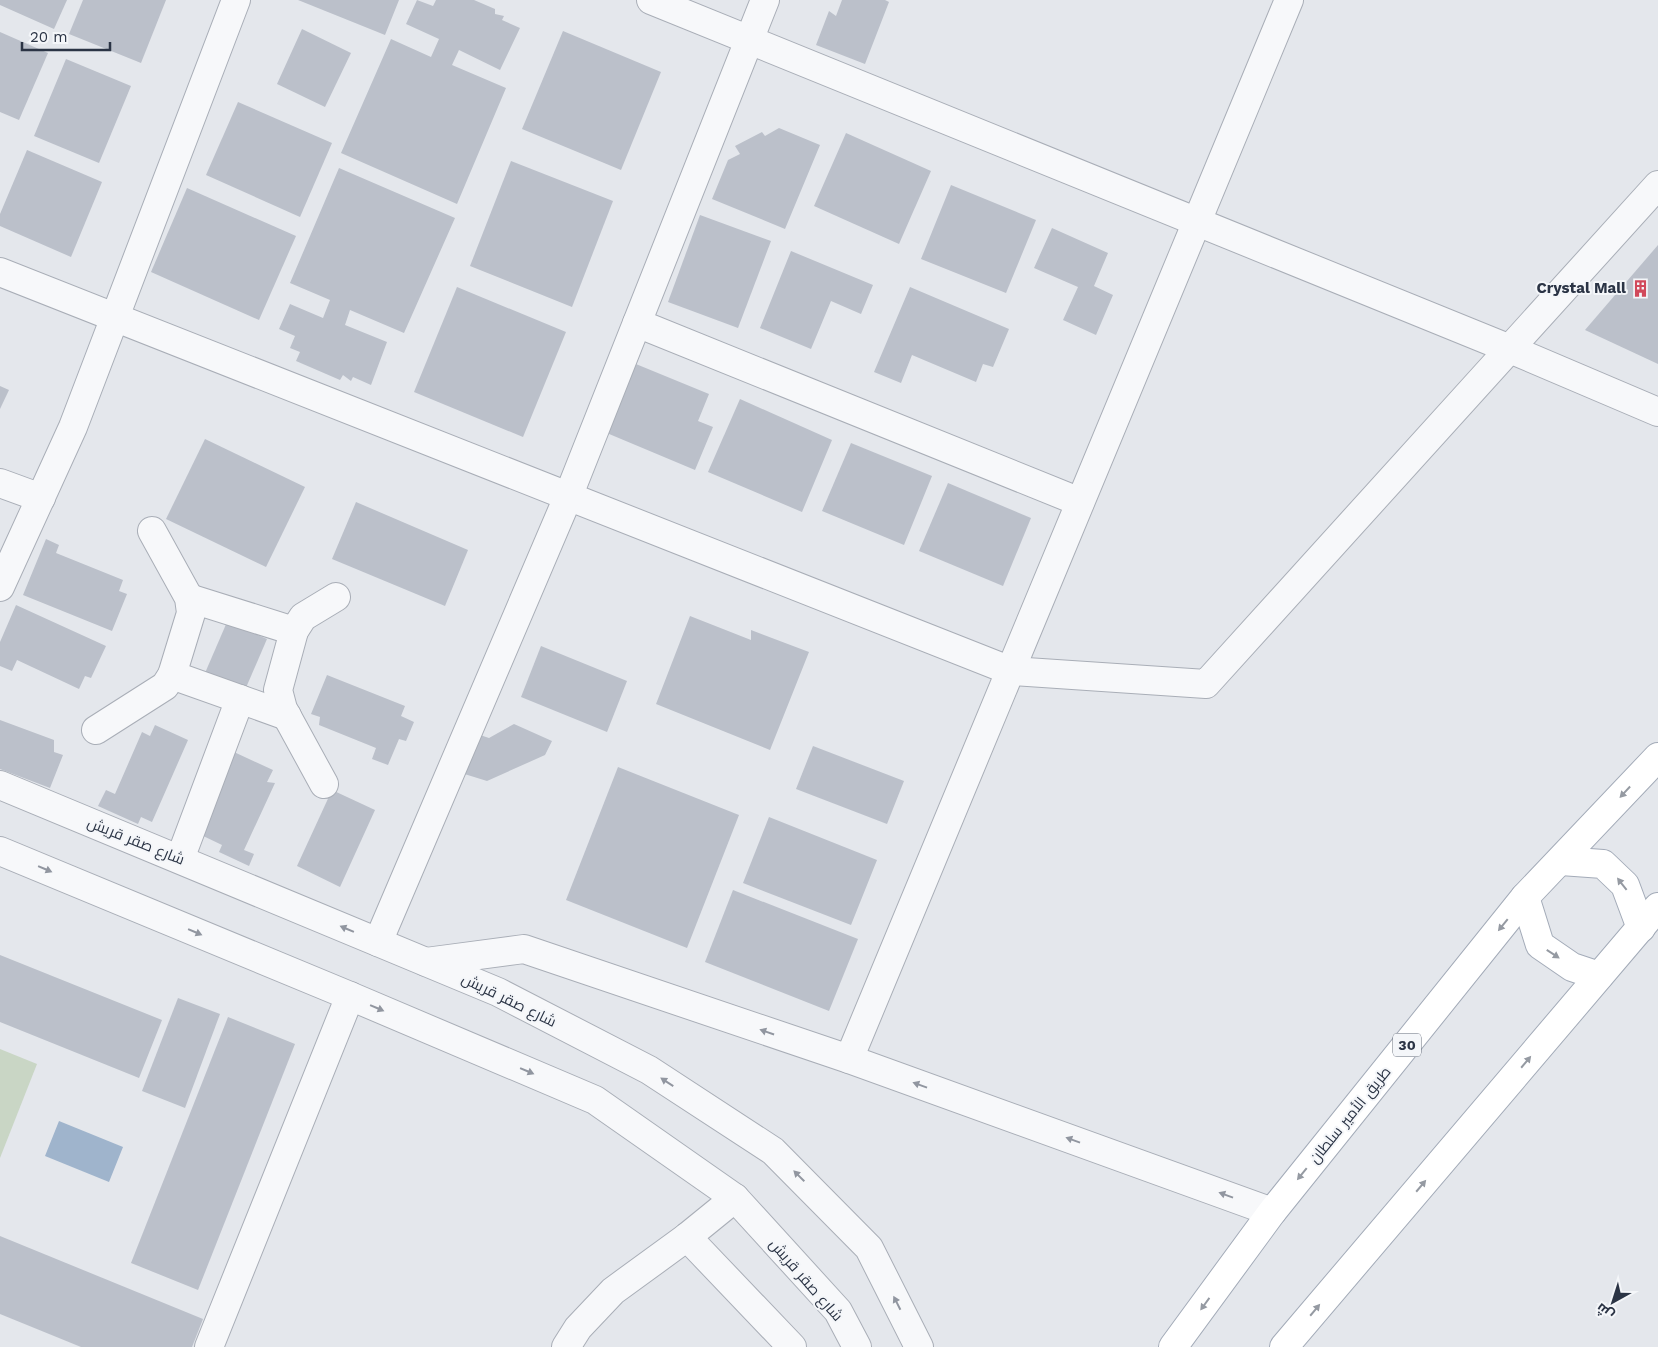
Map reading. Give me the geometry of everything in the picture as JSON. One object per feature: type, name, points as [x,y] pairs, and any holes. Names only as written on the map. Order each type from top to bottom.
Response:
[{"type":"main road","name":"طريق الأمير سلطان","points":[[1173,1347],[1272,1212],[1525,898],[1658,757]]},
{"type":"main road","points":[[1561,861],[1603,864],[1625,885],[1641,928]]},
{"type":"main road","points":[[1525,898],[1540,945],[1572,966],[1599,976]]},
{"type":"main road","points":[[1284,1347],[1658,907]]},
{"type":"street","points":[[0,587],[73,427],[236,0]]},
{"type":"street","points":[[651,0],[1510,349],[1658,412]]},
{"type":"street","points":[[378,942],[568,496],[750,40],[764,0]]},
{"type":"street","points":[[849,1059],[1289,0]]},
{"type":"street","points":[[0,272],[1011,671],[1206,684],[1658,185]]},
{"type":"street","points":[[637,323],[1080,502]]},
{"type":"street","points":[[0,483],[41,498]]},
{"type":"street","points":[[96,730],[165,686],[172,675],[191,613],[188,598],[152,531]]},
{"type":"street","points":[[324,784],[283,709],[278,690],[294,631],[303,617],[336,597]]},
{"type":"street","points":[[188,598],[294,631]]},
{"type":"street","points":[[172,675],[287,716]]},
{"type":"street","points":[[180,860],[240,699]]},
{"type":"street","name":"شارع صقر قريش","points":[[0,785],[498,992],[649,1070],[773,1150],[869,1248],[919,1347]]},
{"type":"street","name":"شارع صقر قريش","points":[[0,851],[595,1100],[735,1198],[838,1311],[857,1347]]},
{"type":"street","points":[[426,962],[524,950],[849,1059],[1272,1212]]},
{"type":"street","points":[[209,1347],[350,996]]},
{"type":"street","points":[[566,1347],[578,1328],[613,1291],[688,1237],[735,1198]]},
{"type":"street","points":[[688,1237],[792,1347]]},
{"type":"green space","points":[[0,1049],[37,1064],[0,1158]]},
{"type":"water","points":[[59,1121],[123,1147],[109,1182],[45,1156]]},
{"type":"building","points":[[0,0],[67,0],[54,29],[0,5]]},
{"type":"building","points":[[83,0],[166,0],[141,63],[69,34]]},
{"type":"building","points":[[298,0],[399,0],[385,35]]},
{"type":"building","points":[[417,0],[433,6],[436,0],[474,0],[495,9],[495,14],[504,16],[502,20],[520,28],[500,70],[459,50],[452,65],[506,88],[457,204],[341,153],[391,39],[431,57],[439,39],[406,24]]},
{"type":"building","points":[[842,0],[885,0],[889,2],[865,64],[816,45],[829,11],[836,16]]},
{"type":"building","points":[[302,29],[351,53],[325,107],[277,84]]},
{"type":"building","points":[[563,31],[661,72],[621,170],[522,129]]},
{"type":"building","points":[[0,32],[48,53],[19,120],[0,112]]},
{"type":"building","points":[[66,59],[131,86],[99,163],[34,136]]},
{"type":"building","points":[[238,102],[332,143],[300,217],[206,175]]},
{"type":"building","points":[[779,128],[820,145],[785,229],[712,199],[728,160],[740,154],[735,146],[762,132],[765,136]]},
{"type":"building","points":[[846,133],[931,171],[899,244],[814,206]]},
{"type":"building","points":[[27,150],[102,182],[71,257],[0,226],[0,214]]},
{"type":"building","points":[[511,161],[613,201],[572,307],[470,266]]},
{"type":"building","points":[[339,168],[455,218],[404,333],[350,310],[345,325],[387,342],[371,385],[353,377],[351,381],[343,375],[340,380],[296,361],[300,352],[290,348],[295,336],[279,329],[290,304],[323,318],[330,300],[290,283]]},
{"type":"building","points":[[951,185],[1036,220],[1006,293],[921,259]]},
{"type":"building","points":[[187,188],[296,236],[259,320],[151,272]]},
{"type":"building","points":[[700,215],[771,241],[738,328],[668,302]]},
{"type":"building","points":[[1052,228],[1108,253],[1094,286],[1113,295],[1096,335],[1063,320],[1078,287],[1034,268]]},
{"type":"building","name":"Crystal Mall","points":[[1658,245],[1658,364],[1585,330]]},
{"type":"building","points":[[791,251],[873,285],[861,314],[831,301],[811,349],[760,328]]},
{"type":"building","points":[[457,287],[566,332],[523,437],[414,392]]},
{"type":"building","points":[[910,287],[1009,329],[993,367],[983,364],[976,382],[912,355],[901,383],[874,372]]},
{"type":"building","points":[[631,362],[709,394],[698,421],[713,427],[695,470],[602,431]]},
{"type":"building","points":[[0,386],[9,390],[0,409]]},
{"type":"building","points":[[740,399],[832,440],[802,512],[708,472]]},
{"type":"building","points":[[205,439],[305,487],[266,567],[166,519]]},
{"type":"building","points":[[851,443],[932,476],[904,545],[822,511]]},
{"type":"building","points":[[948,483],[1031,518],[1003,586],[919,551]]},
{"type":"building","points":[[356,502],[468,550],[445,606],[332,559]]},
{"type":"building","points":[[46,539],[59,545],[56,553],[123,580],[119,591],[127,594],[112,631],[23,595]]},
{"type":"building","points":[[16,605],[106,646],[91,678],[85,676],[79,689],[17,660],[12,671],[0,666],[0,642]]},
{"type":"building","points":[[690,616],[751,640],[751,630],[809,652],[770,750],[656,704]]},
{"type":"building","points":[[227,622],[267,639],[245,690],[205,673]]},
{"type":"building","points":[[541,646],[627,681],[607,732],[521,697]]},
{"type":"building","points":[[327,675],[405,706],[401,716],[414,722],[406,741],[399,739],[388,765],[372,759],[376,748],[319,725],[320,717],[311,714]]},
{"type":"building","points":[[0,720],[54,740],[54,752],[63,755],[50,788],[0,769]]},
{"type":"building","points":[[514,724],[552,741],[545,755],[487,781],[458,772],[471,732],[489,738]]},
{"type":"building","points":[[155,725],[188,740],[152,822],[141,817],[138,824],[98,806],[106,790],[115,794],[142,732],[150,736]]},
{"type":"building","points":[[813,746],[904,781],[887,824],[796,789]]},
{"type":"building","points":[[234,752],[273,770],[267,782],[275,783],[244,850],[254,854],[249,866],[219,852],[222,845],[197,833]]},
{"type":"building","points":[[618,767],[739,815],[687,948],[566,900]]},
{"type":"building","points":[[332,790],[375,810],[340,887],[297,866]]},
{"type":"building","points":[[769,817],[877,860],[851,925],[743,883]]},
{"type":"building","points":[[733,890],[858,939],[829,1011],[705,962]]},
{"type":"building","points":[[0,955],[162,1020],[139,1078],[0,1022]]},
{"type":"building","points":[[178,998],[220,1014],[185,1108],[142,1091]]},
{"type":"building","points":[[228,1017],[295,1044],[198,1290],[131,1263]]},
{"type":"building","points":[[0,1236],[203,1319],[192,1347],[81,1347],[0,1314]]},
{"type":"place","name":"Crystal Mall","points":[[1640,288]]}]
